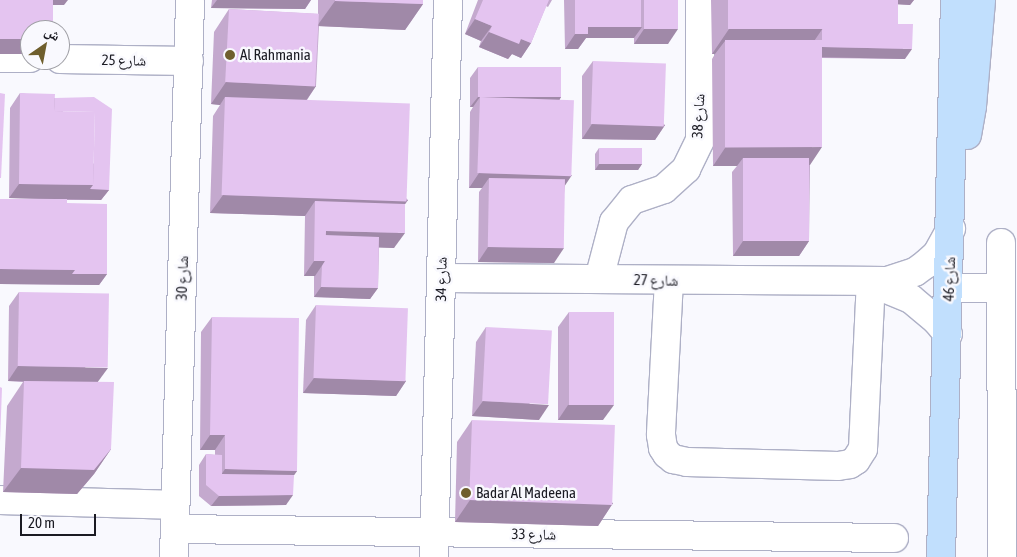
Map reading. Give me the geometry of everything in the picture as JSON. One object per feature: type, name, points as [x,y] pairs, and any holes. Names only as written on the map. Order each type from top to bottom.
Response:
[{"type":"main road","name":"شارع 46","points":[[941,557],[951,229],[955,0]]},
{"type":"main road","points":[[952,175],[970,125],[981,0]]},
{"type":"street","name":"شارع 30","points":[[174,557],[190,0]]},
{"type":"street","name":"شارع 34","points":[[434,545],[448,0]]},
{"type":"street","name":"شارع 38","points":[[599,279],[614,222],[632,200],[664,189],[686,169],[700,140],[700,0]]},
{"type":"street","points":[[0,58],[20,58]]},
{"type":"street","name":"شارع 25","points":[[70,59],[188,61]]},
{"type":"street","name":"شارع 27","points":[[441,278],[887,282],[915,272],[937,254],[951,229]]},
{"type":"street","points":[[1001,243],[1002,557]]},
{"type":"street","points":[[670,280],[661,442],[667,454],[672,459],[687,462],[838,466],[850,464],[856,460],[863,449],[871,282]]},
{"type":"street","name":"شارع 27","points":[[871,282],[892,289],[911,299],[937,321],[948,334]]},
{"type":"street","points":[[949,288],[1001,288]]},
{"type":"street","name":"شارع 33","points":[[0,500],[434,545],[894,538]]},
{"type":"building","points":[[0,0],[53,0],[53,20],[20,20],[20,39],[0,39]]},
{"type":"building","points":[[423,0],[423,4],[335,1]]},
{"type":"building","points":[[483,0],[549,0],[531,43],[521,39],[519,44],[489,32],[492,26],[475,19]]},
{"type":"building","points":[[575,0],[588,0],[588,34],[575,34]]},
{"type":"building","points":[[588,0],[641,0],[641,27],[588,27]]},
{"type":"building","points":[[644,0],[678,0],[678,29],[644,29]]},
{"type":"building","points":[[728,0],[823,0],[823,29],[728,29]]},
{"type":"building","points":[[823,0],[898,0],[898,24],[913,24],[912,49],[822,47]]},
{"type":"building","points":[[229,9],[319,14],[315,87],[225,82]]},
{"type":"building","points":[[725,40],[822,40],[822,147],[725,147]]},
{"type":"building","points":[[593,61],[666,64],[664,127],[591,124]]},
{"type":"building","points":[[478,67],[561,67],[561,97],[478,97]]},
{"type":"building","points":[[0,93],[5,94],[1,178],[0,178]]},
{"type":"building","points":[[20,93],[55,94],[54,111],[95,112],[93,185],[19,184]]},
{"type":"building","points":[[94,97],[112,109],[109,190],[90,189],[93,185],[95,112],[54,111],[55,98]]},
{"type":"building","points":[[225,97],[410,103],[406,201],[222,195]]},
{"type":"building","points":[[480,97],[574,100],[571,176],[477,173]]},
{"type":"building","points":[[599,148],[642,148],[642,164],[599,164]]},
{"type":"building","points":[[743,158],[809,158],[809,241],[743,241]]},
{"type":"building","points":[[489,178],[565,179],[564,248],[488,247]]},
{"type":"building","points":[[0,199],[67,199],[67,217],[75,217],[75,270],[0,269]]},
{"type":"building","points":[[315,201],[405,204],[405,233],[326,231],[325,261],[314,261]]},
{"type":"building","points":[[67,203],[107,204],[107,274],[72,274],[75,270],[75,217],[67,217]]},
{"type":"building","points":[[325,235],[379,237],[378,288],[321,287],[322,266],[325,261]]},
{"type":"building","points":[[19,292],[109,294],[108,368],[18,366]]},
{"type":"building","points":[[316,305],[408,308],[405,381],[313,378]]},
{"type":"building","points":[[569,312],[614,312],[614,405],[569,405]]},
{"type":"building","points":[[212,317],[299,318],[297,471],[225,469],[225,435],[210,435]]},
{"type":"building","points":[[486,327],[552,330],[548,404],[482,401]]},
{"type":"building","points":[[24,381],[114,382],[111,449],[94,470],[21,468]]},
{"type":"building","points":[[0,387],[2,388],[0,442]]},
{"type":"building","points":[[472,420],[615,425],[612,505],[469,500]]},
{"type":"building","points":[[206,454],[222,455],[222,474],[294,475],[293,495],[219,496],[206,485]]},
{"type":"place","name":"Al Rahmania","points":[[230,55]]},
{"type":"place","name":"Badar Al Madeena","points":[[466,493]]}]
